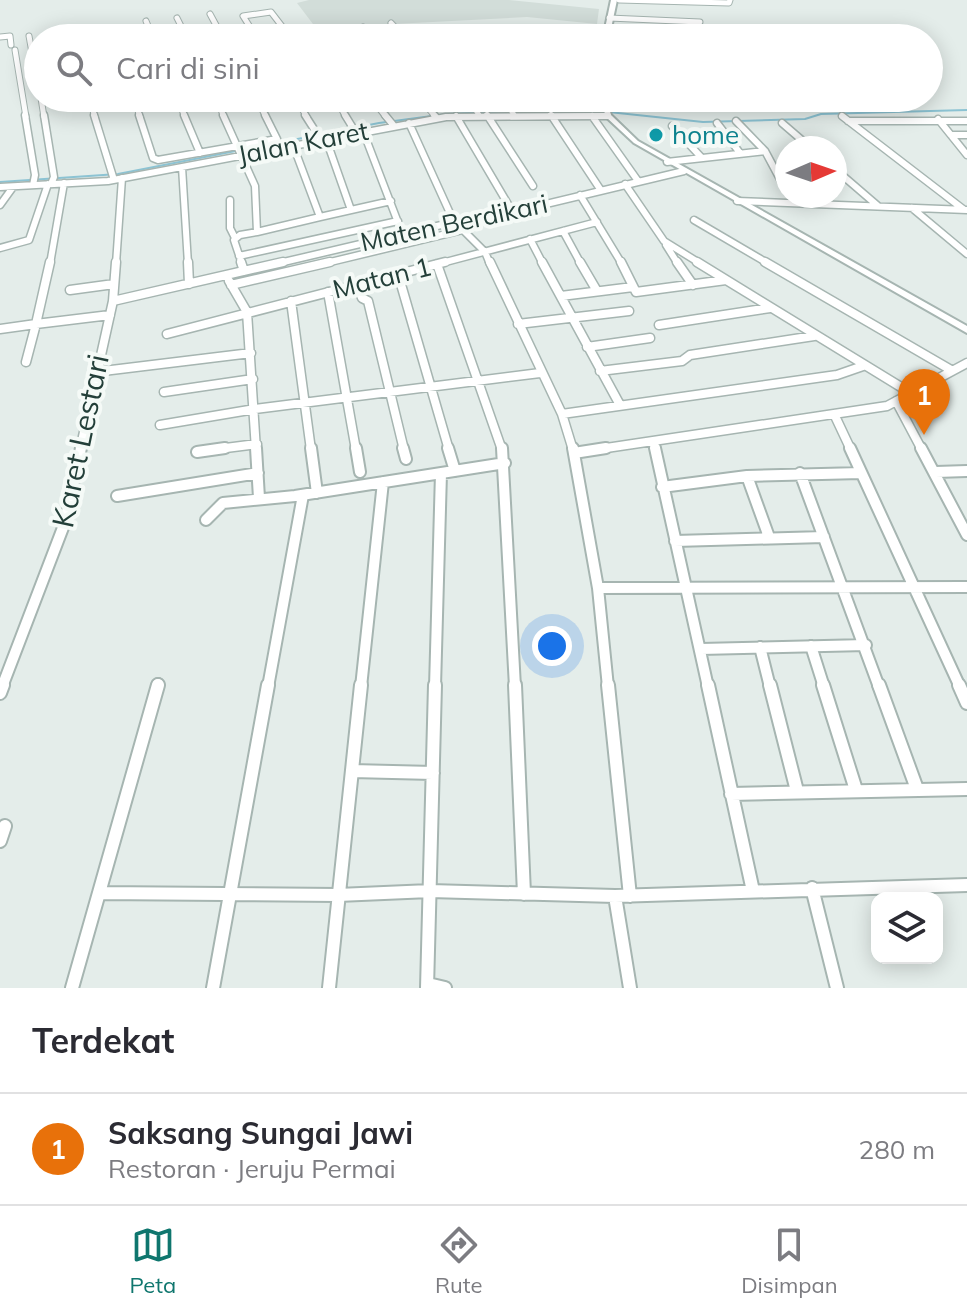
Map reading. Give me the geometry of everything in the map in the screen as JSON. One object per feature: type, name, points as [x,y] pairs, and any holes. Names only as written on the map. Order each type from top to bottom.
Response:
[{"type":"street","points":[[608,24],[617,0],[729,3],[730,0]]},
{"type":"street","points":[[248,24],[243,16],[271,12],[280,24]]},
{"type":"street","points":[[210,14],[215,24]]},
{"type":"street","points":[[177,18],[180,24]]},
{"type":"street","points":[[609,18],[700,22]]},
{"type":"street","points":[[0,37],[10,36],[13,47],[34,181]]},
{"type":"street","points":[[0,248],[29,240],[51,182],[43,112]]},
{"type":"street","points":[[94,112],[115,177]]},
{"type":"street","points":[[138,112],[153,158],[240,150],[277,138],[263,112]]},
{"type":"street","points":[[183,112],[200,153]]},
{"type":"street","points":[[222,112],[255,186],[257,232]]},
{"type":"street","points":[[304,112],[321,137],[351,210]]},
{"type":"street","points":[[344,112],[391,201],[402,234]]},
{"type":"street","points":[[383,112],[392,123]]},
{"type":"street","points":[[431,112],[434,115]]},
{"type":"street","name":"Jalan Karet","points":[[0,187],[34,181],[64,183],[182,167],[240,150],[293,145],[392,123],[409,123],[434,115],[513,112],[607,114]]},
{"type":"street","points":[[480,113],[533,186]]},
{"type":"street","points":[[607,114],[627,136],[667,162],[967,330]]},
{"type":"street","points":[[551,115],[600,189]]},
{"type":"street","points":[[456,116],[512,211]]},
{"type":"street","points":[[592,116],[638,181]]},
{"type":"street","points":[[842,116],[966,210]]},
{"type":"street","points":[[848,121],[937,118],[967,121]]},
{"type":"street","points":[[937,118],[966,153]]},
{"type":"street","points":[[736,121],[765,151],[775,169]]},
{"type":"street","points":[[409,123],[458,226],[485,252],[562,414],[574,453],[598,588],[630,896]]},
{"type":"street","points":[[717,123],[740,153]]},
{"type":"street","points":[[782,123],[797,136]]},
{"type":"street","points":[[672,126],[701,157]]},
{"type":"street","points":[[951,135],[967,135]]},
{"type":"street","points":[[293,145],[320,217]]},
{"type":"street","points":[[667,162],[765,151]]},
{"type":"street","points":[[182,167],[189,284]]},
{"type":"street","name":"Maten Berdikari","points":[[113,301],[402,234],[458,226],[684,171]]},
{"type":"street","name":"Karet Lestari","points":[[0,693],[60,541],[113,301],[115,177]]},
{"type":"street","points":[[847,179],[878,206]]},
{"type":"street","points":[[26,362],[61,213],[64,183]]},
{"type":"street","points":[[625,184],[693,285]]},
{"type":"street","points":[[0,205],[13,187]]},
{"type":"street","points":[[580,195],[636,292],[726,280]]},
{"type":"street","points":[[737,201],[775,198]]},
{"type":"street","points":[[230,200],[230,228],[244,271]]},
{"type":"street","points":[[235,238],[391,201]]},
{"type":"street","points":[[847,203],[966,210]]},
{"type":"street","points":[[912,208],[967,254]]},
{"type":"street","points":[[694,220],[951,370]]},
{"type":"street","points":[[239,256],[398,221]]},
{"type":"street","name":"Matan 1","points":[[167,334],[597,222]]},
{"type":"street","points":[[231,285],[458,226]]},
{"type":"street","points":[[563,231],[597,291]]},
{"type":"street","points":[[530,239],[620,405]]},
{"type":"street","points":[[664,241],[909,392]]},
{"type":"street","points":[[437,264],[500,439],[505,463],[524,894]]},
{"type":"street","points":[[398,274],[455,471]]},
{"type":"street","points":[[225,275],[247,312],[259,498]]},
{"type":"street","points":[[70,290],[114,284]]},
{"type":"street","points":[[357,284],[362,298],[368,301],[406,459]]},
{"type":"street","points":[[561,296],[633,287]]},
{"type":"street","points":[[328,292],[360,472]]},
{"type":"street","points":[[291,301],[317,493]]},
{"type":"street","points":[[659,325],[770,308]]},
{"type":"street","points":[[518,324],[629,311]]},
{"type":"street","points":[[0,329],[110,315]]},
{"type":"street","points":[[600,371],[682,361],[690,355],[814,336]]},
{"type":"street","points":[[587,347],[650,338]]},
{"type":"street","points":[[95,372],[251,353]]},
{"type":"street","points":[[574,453],[887,406],[967,363]]},
{"type":"street","points":[[562,414],[837,375],[863,366]]},
{"type":"street","points":[[160,425],[255,409],[540,373]]},
{"type":"street","points":[[164,392],[253,379]]},
{"type":"street","points":[[896,401],[967,535]]},
{"type":"street","points":[[835,416],[967,703]]},
{"type":"street","points":[[654,442],[753,891]]},
{"type":"street","points":[[197,452],[257,444]]},
{"type":"street","points":[[206,520],[223,503],[303,495],[505,463]]},
{"type":"street","points":[[936,472],[967,471]]},
{"type":"street","points":[[117,496],[258,473]]},
{"type":"street","points":[[441,473],[428,986],[445,988]]},
{"type":"street","points":[[800,473],[917,789]]},
{"type":"street","points":[[662,487],[747,476],[861,473]]},
{"type":"street","points":[[747,476],[769,537]]},
{"type":"street","points":[[329,988],[383,482]]},
{"type":"street","points":[[213,988],[303,495]]},
{"type":"street","points":[[675,541],[824,537]]},
{"type":"street","points":[[598,588],[967,587]]},
{"type":"street","points":[[701,649],[866,645]]},
{"type":"street","points":[[811,646],[856,790]]},
{"type":"street","points":[[760,647],[797,791]]},
{"type":"street","points":[[72,988],[158,684]]},
{"type":"street","points":[[352,771],[433,773]]},
{"type":"street","points":[[731,794],[967,789]]},
{"type":"street","points":[[0,841],[5,826]]},
{"type":"street","points":[[99,893],[338,895],[430,891],[630,896],[967,885]]},
{"type":"street","points":[[812,888],[837,988]]},
{"type":"street","points":[[615,896],[630,988]]},
{"type":"shaded area","points":[[309,0],[509,0],[599,9],[597,24],[527,17],[393,24],[313,24],[297,3]]},
{"type":"waterway","points":[[943,111],[967,110]]},
{"type":"waterway","points":[[0,182],[118,174],[379,123],[488,112]]},
{"type":"waterway","points":[[609,112],[703,122],[894,112]]},
{"type":"place","name":"home","points":[[656,135]]},
{"type":"place","name":"Saksang Sungai Jawi","points":[[924,435]]}]
